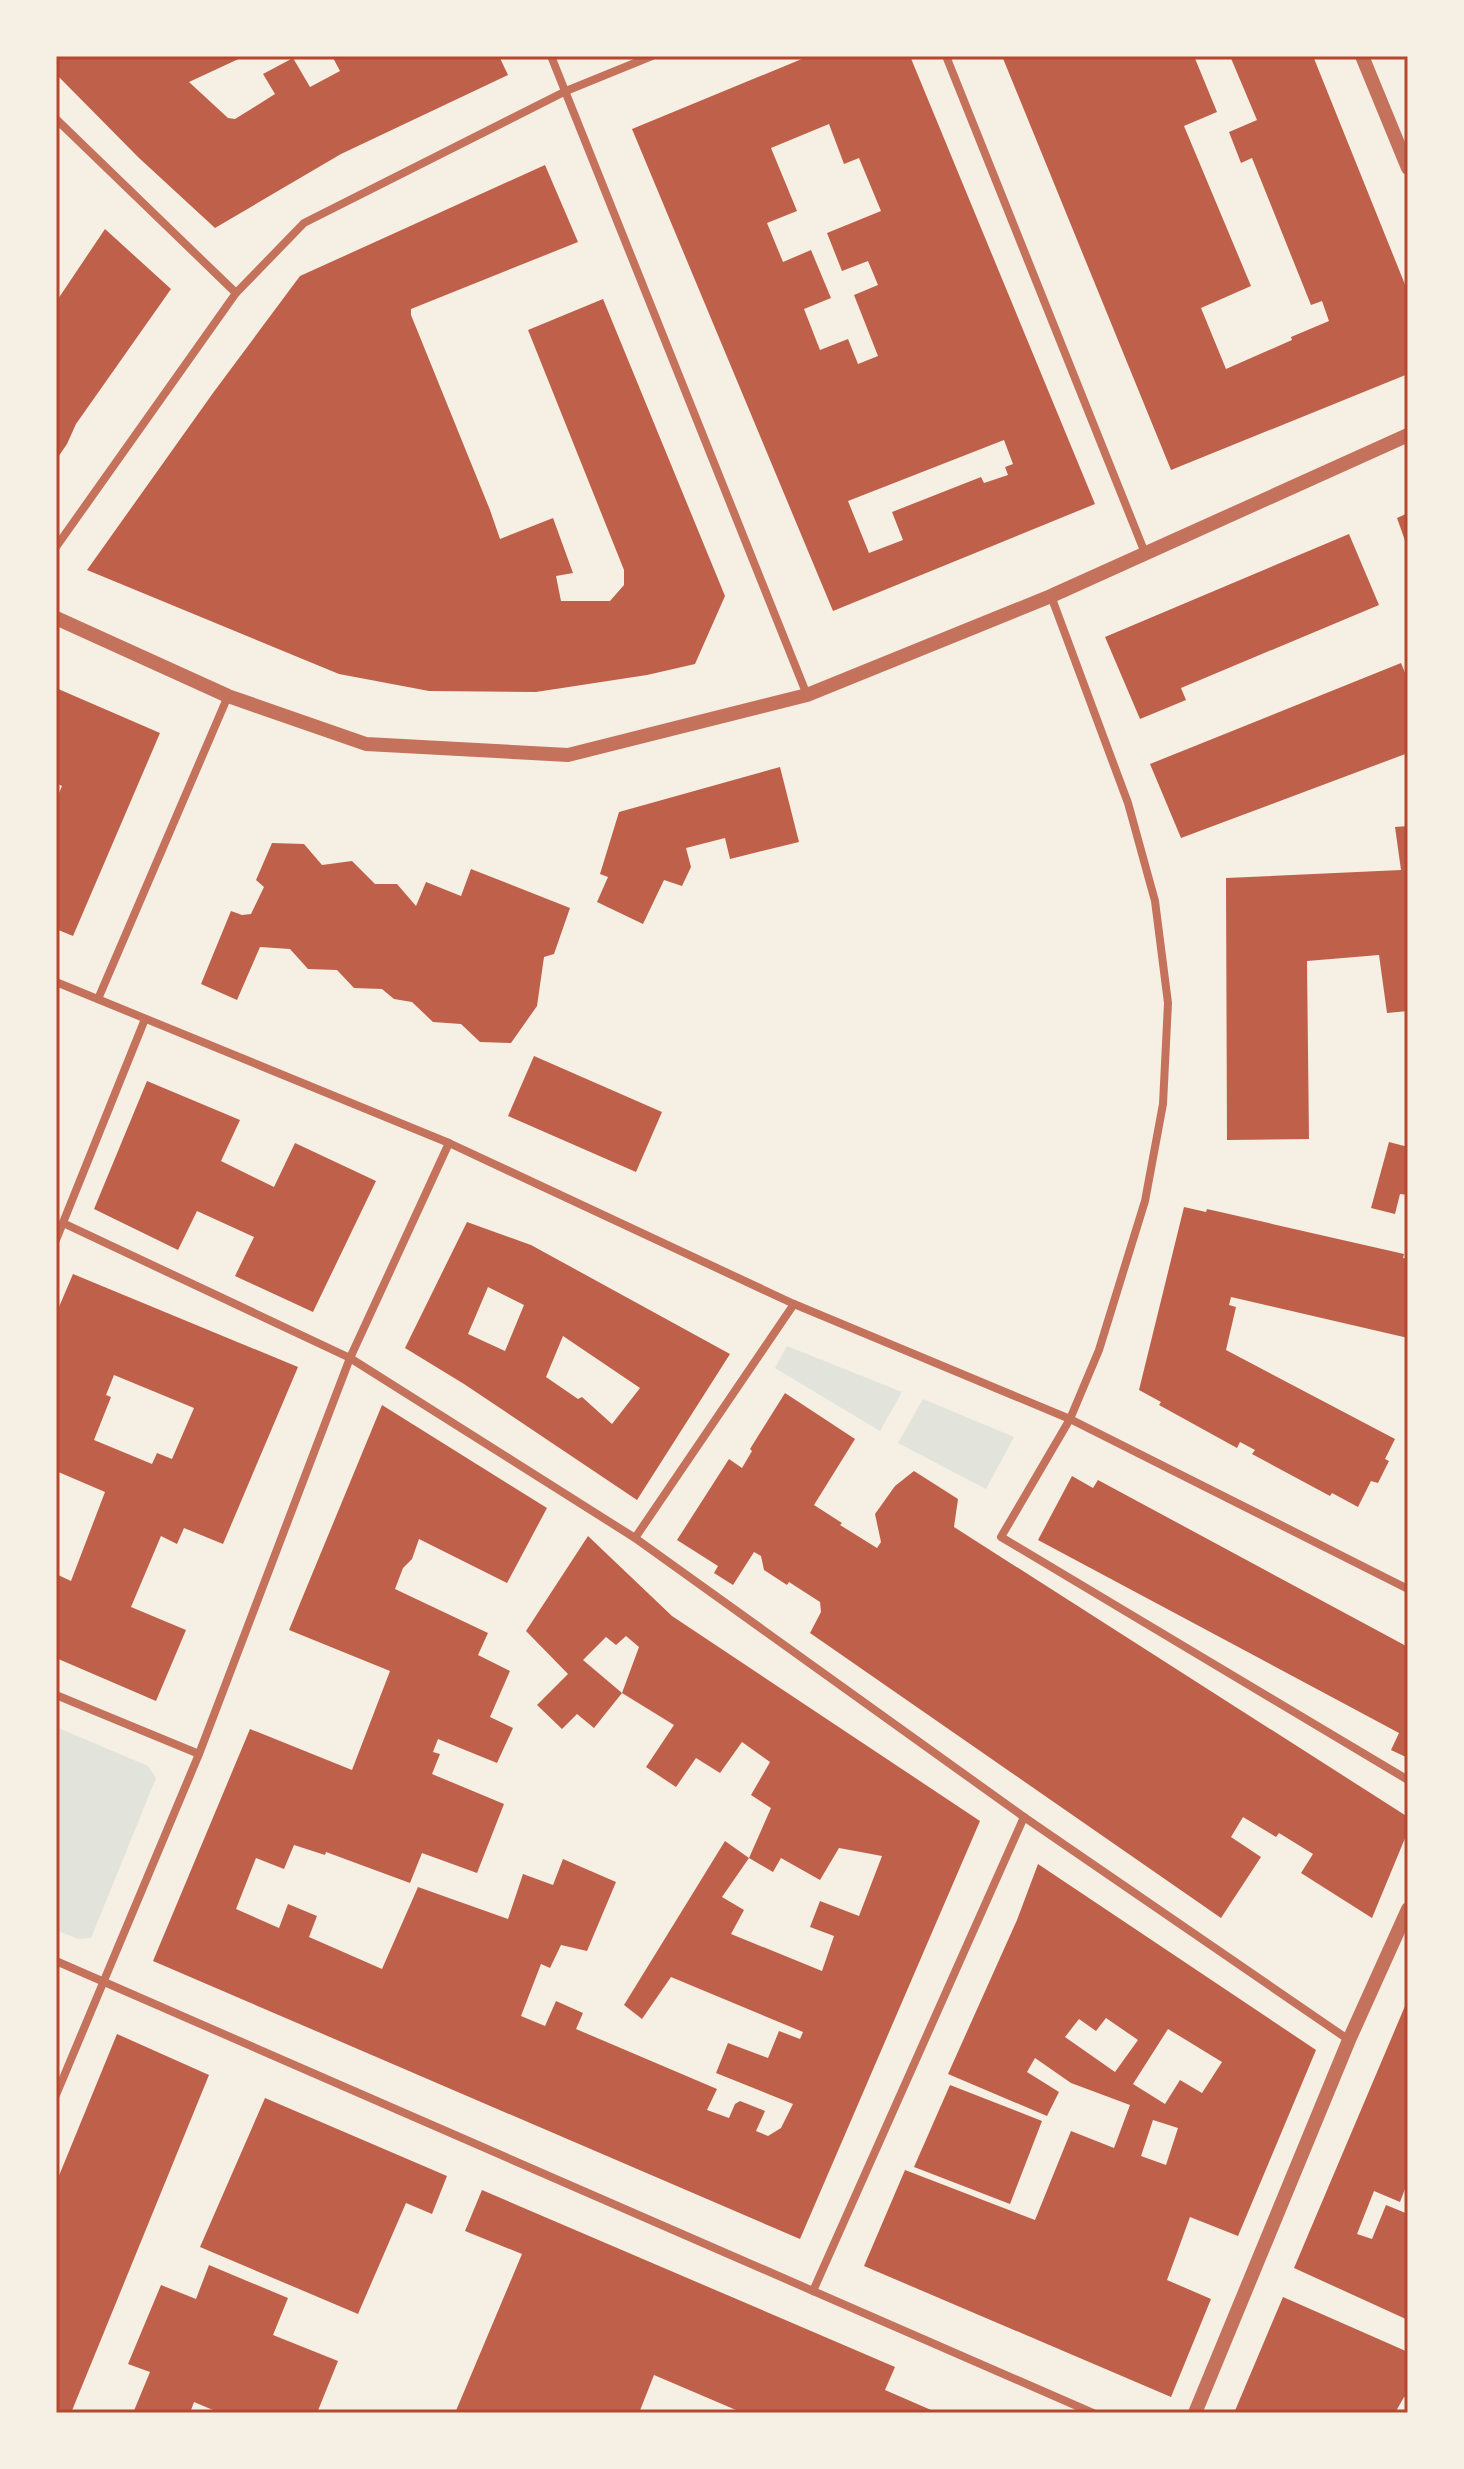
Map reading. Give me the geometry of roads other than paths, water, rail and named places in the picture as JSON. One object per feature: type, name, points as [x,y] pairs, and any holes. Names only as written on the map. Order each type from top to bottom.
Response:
[{"type":"street","points":[[551,56],[807,695]]},
{"type":"street","points":[[56,547],[236,293],[304,223],[566,91],[652,56]]},
{"type":"street","points":[[946,56],[1145,553]]},
{"type":"street","points":[[1362,56],[1408,168]]},
{"type":"street","points":[[56,119],[236,293]]},
{"type":"street","points":[[56,618],[228,696],[366,744],[568,755],[807,695],[1051,596],[1408,435]]},
{"type":"street","points":[[1051,596],[1128,803],[1155,901],[1168,1003],[1163,1104],[1145,1201],[1099,1350],[1070,1419],[1001,1537],[1408,1780]]},
{"type":"street","points":[[98,999],[228,696]]},
{"type":"street","points":[[56,982],[449,1143],[794,1304],[1070,1419],[1408,1589]]},
{"type":"street","points":[[56,1240],[145,1019]]},
{"type":"street","points":[[56,2095],[199,1754],[350,1358],[449,1143]]},
{"type":"street","points":[[63,1223],[350,1358],[635,1538],[1024,1817],[1349,2040]]},
{"type":"street","points":[[635,1538],[794,1304]]},
{"type":"street","points":[[56,1695],[199,1754]]},
{"type":"street","points":[[813,2291],[1024,1817]]},
{"type":"street","points":[[1195,2413],[1349,2040],[1408,1909]]},
{"type":"street","points":[[56,1961],[1093,2413]]}]
